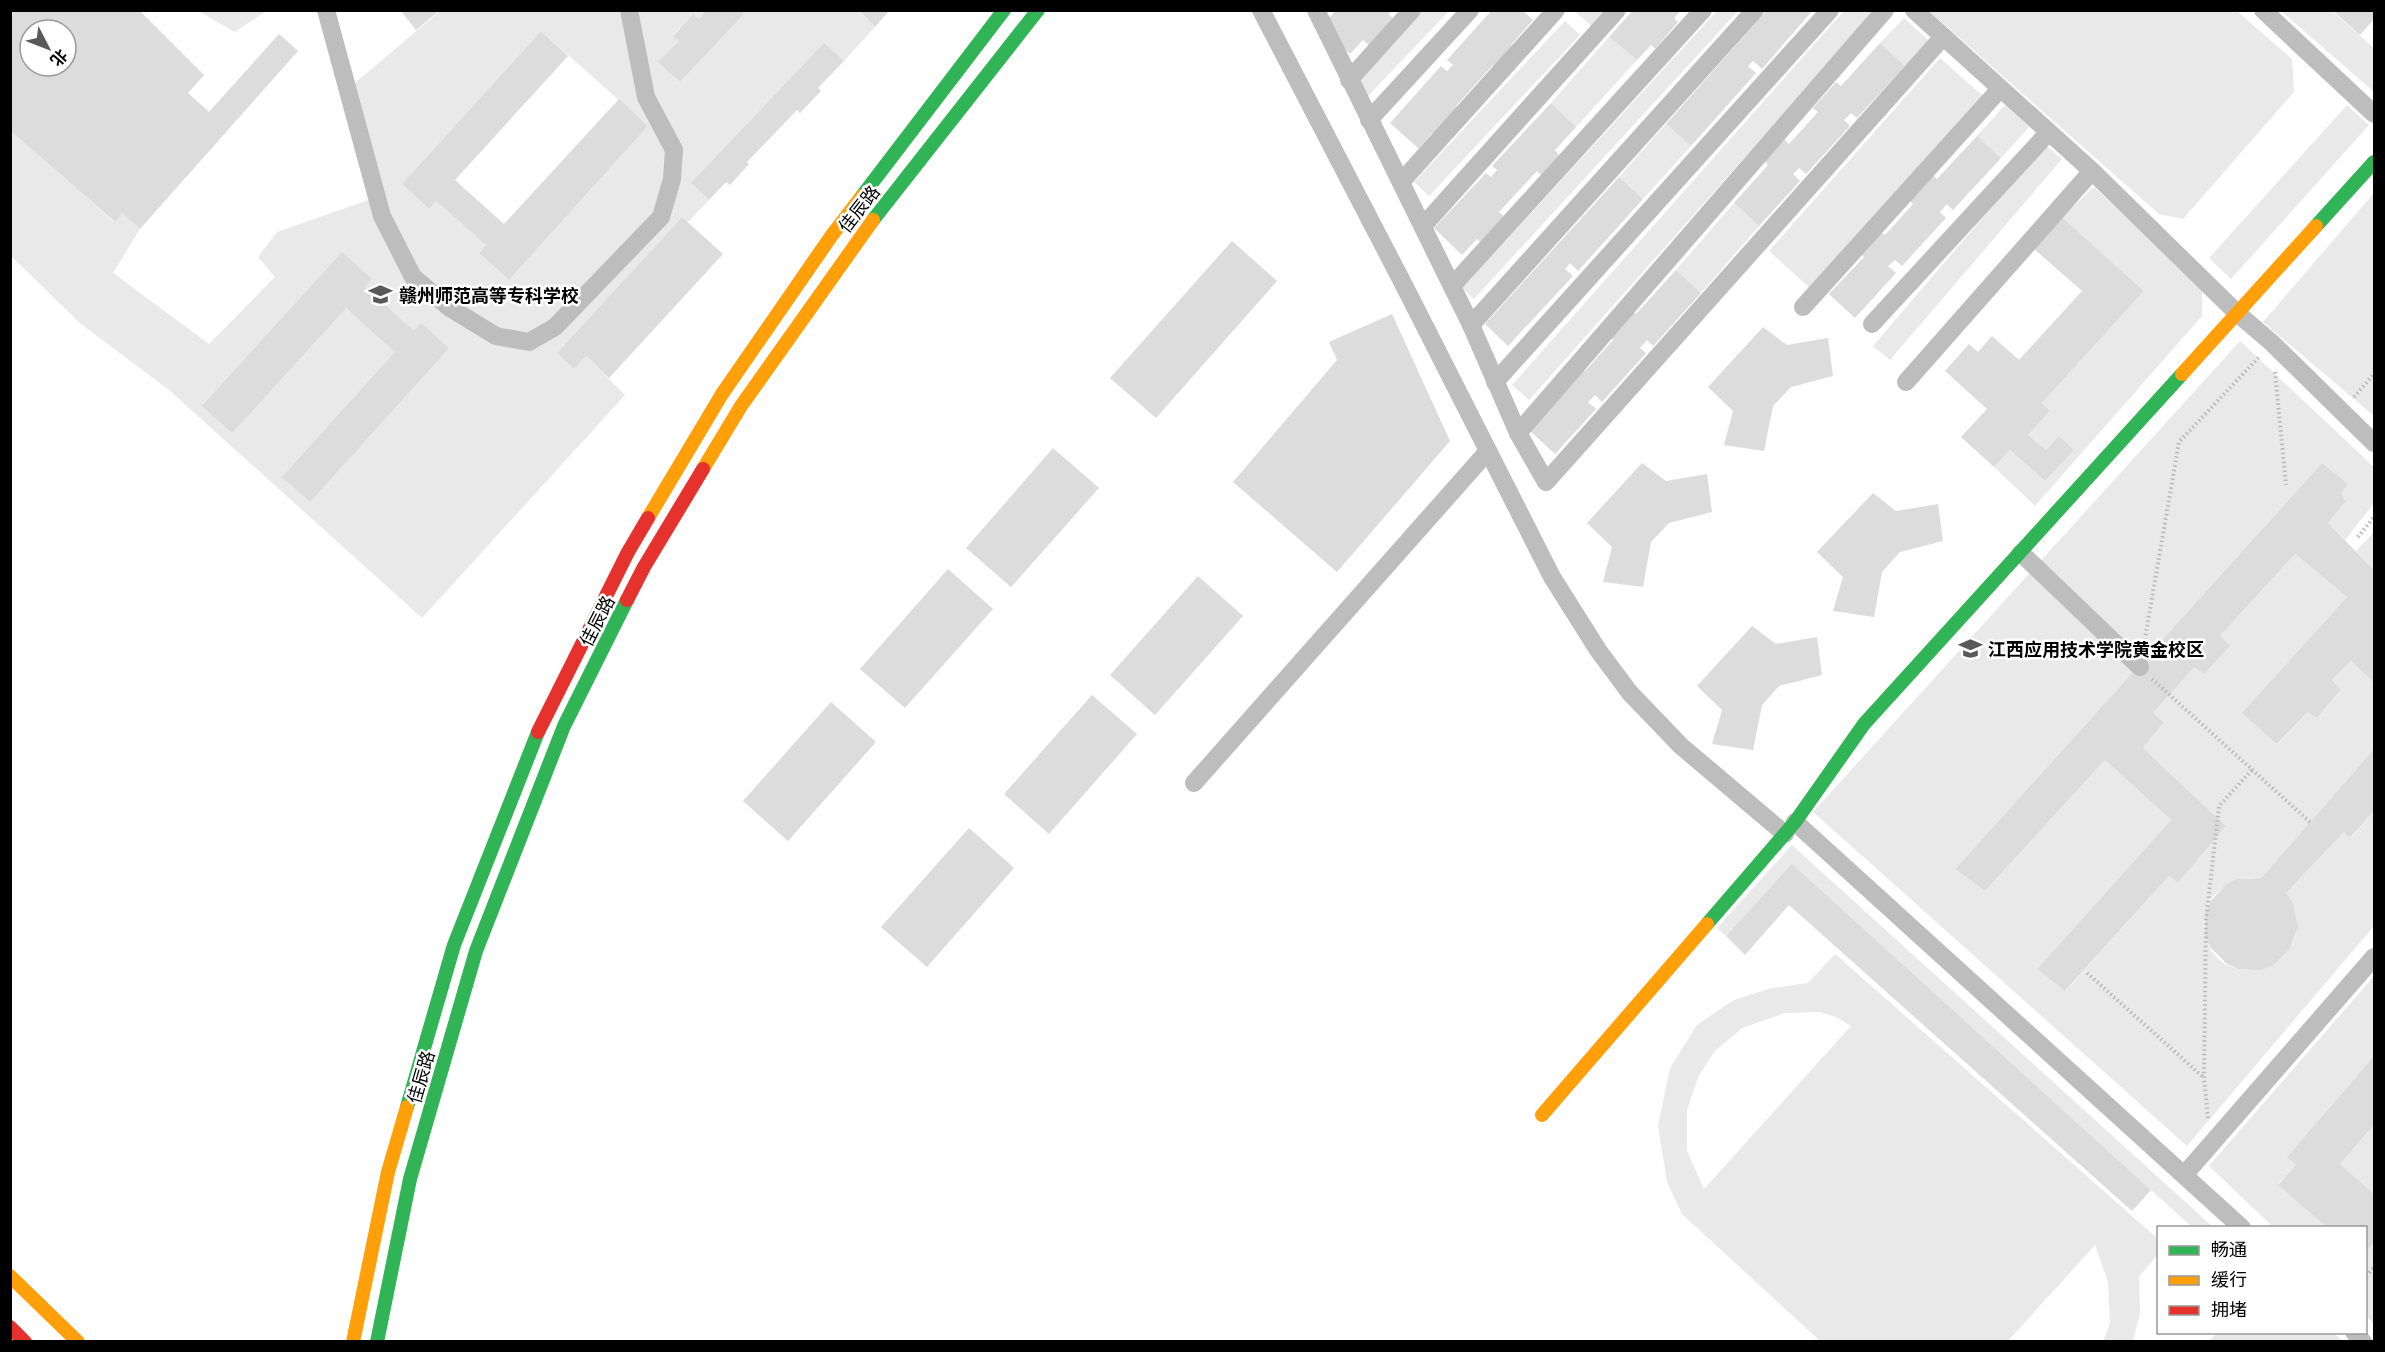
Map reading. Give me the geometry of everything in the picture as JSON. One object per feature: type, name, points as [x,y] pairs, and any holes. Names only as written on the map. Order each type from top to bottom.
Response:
[{"type":"main road","name":"佳辰路","points":[[353,1341],[388,1172],[454,945],[543,719],[628,552],[722,394],[832,235],[1004,10]]},
{"type":"main road","name":"佳辰路","points":[[377,1341],[410,1179],[476,951],[564,726],[644,567],[741,405],[852,247],[1038,10]]},
{"type":"main road","points":[[1542,1115],[1790,828],[1864,724],[2374,162]]},
{"type":"main road","points":[[10,1276],[78,1341]]},
{"type":"main road","points":[[10,1317],[23,1340]]},
{"type":"main road","points":[[10,1328],[23,1340]]},
{"type":"street","points":[[326,10],[382,216],[413,277],[450,308],[496,336],[529,342],[555,327],[661,217],[672,179],[674,150],[646,97],[629,10]]},
{"type":"street","points":[[1262,10],[1552,577],[1598,650],[1630,693],[1681,746],[1790,828],[2185,1174],[2241,1226]]},
{"type":"street","points":[[1316,10],[1471,325],[1518,433],[1546,482],[1942,38]]},
{"type":"street","points":[[1349,80],[1412,10]]},
{"type":"street","points":[[1369,120],[1470,10]]},
{"type":"street","points":[[1401,182],[1556,10]]},
{"type":"street","points":[[1423,226],[1617,10]]},
{"type":"street","points":[[1452,286],[1703,10]]},
{"type":"street","points":[[1471,325],[1755,10]]},
{"type":"street","points":[[1496,382],[1830,10]]},
{"type":"street","points":[[1518,433],[1885,10]]},
{"type":"street","points":[[1914,10],[1942,38],[2092,171],[2237,313],[2272,343],[2374,442]]},
{"type":"street","points":[[2263,10],[2374,114]]},
{"type":"street","points":[[1803,307],[2000,89]]},
{"type":"street","points":[[1872,324],[2048,133]]},
{"type":"street","points":[[1906,382],[2092,171]]},
{"type":"street","points":[[1194,783],[1488,451]]},
{"type":"street","points":[[2021,553],[2140,668]]},
{"type":"street","points":[[2185,1174],[2374,957]]},
{"type":"path","points":[[2272,343],[2286,485]]},
{"type":"path","points":[[2272,343],[2179,442],[2140,668],[2310,822]]},
{"type":"path","points":[[2341,410],[2374,374]]},
{"type":"path","points":[[2358,537],[2374,517]]},
{"type":"path","points":[[2211,1143],[2204,1078],[2206,920],[2218,806],[2252,771]]},
{"type":"path","points":[[2087,973],[2204,1078]]},
{"type":"shaded area","points":[[266,10],[235,32],[198,11]]},
{"type":"shaded area","points":[[440,11],[707,11],[699,19],[693,14],[673,35],[679,41],[659,62],[680,82],[744,14],[740,11],[858,11],[875,27],[844,61],[824,44],[692,184],[709,200],[688,222],[682,217],[557,353],[574,369],[586,356],[625,395],[422,618],[169,390],[81,324],[11,256],[11,130],[114,222],[122,213],[140,229],[113,273],[209,344],[275,277],[258,257],[277,232],[377,197],[348,89]],"holes":[[[541,31],[648,126],[509,280],[479,253],[486,245],[436,201],[429,209],[402,184]]]},
{"type":"shaded area","points":[[1422,11],[1449,11],[1367,97],[1359,80]]},
{"type":"shaded area","points":[[1574,11],[1605,11],[1592,26]]},
{"type":"shaded area","points":[[1717,11],[1738,11],[1474,299],[1462,288]]},
{"type":"shaded area","points":[[1844,11],[1875,11],[1529,400],[1512,385]]},
{"type":"shaded area","points":[[1929,11],[2237,11],[2292,59],[2294,92],[2183,219],[2159,214]]},
{"type":"shaded area","points":[[2281,11],[2332,11],[2374,48],[2374,92]]},
{"type":"shaded area","points":[[1904,18],[1929,41],[1905,66],[1880,43]]},
{"type":"shaded area","points":[[1565,21],[1580,35],[1429,196],[1414,182]]},
{"type":"shaded area","points":[[1609,37],[1637,60],[1576,127],[1551,103]]},
{"type":"shaded area","points":[[1940,58],[1983,96],[1811,289],[1769,251]]},
{"type":"shaded area","points":[[2005,105],[2029,127],[2001,158],[1977,136]]},
{"type":"shaded area","points":[[2347,105],[2369,125],[2231,279],[2209,258]]},
{"type":"shaded area","points":[[1666,124],[1691,146],[1643,199],[1619,177]]},
{"type":"shaded area","points":[[2045,145],[2062,159],[1890,360],[1873,346]]},
{"type":"shaded area","points":[[2094,187],[2202,288],[2202,316],[2035,506],[1994,467],[2010,450],[2045,481],[2073,450],[2059,436],[2046,450],[2028,435],[2050,411],[2042,403],[2144,291],[2062,217]]},
{"type":"shaded area","points":[[2374,193],[2374,416],[2263,322]]},
{"type":"shaded area","points":[[1734,203],[1759,226],[1701,293],[1676,270]]},
{"type":"shaded area","points":[[2240,341],[2374,467],[2374,503],[2345,540],[2328,523],[2346,501],[2341,494],[2348,484],[2322,463],[1955,869],[1985,891],[2105,760],[2171,820],[2037,969],[2066,991],[2169,876],[2178,883],[2226,826],[2143,748],[2164,722],[2153,713],[2295,554],[2347,597],[2243,713],[2278,744],[2308,712],[2317,718],[2341,691],[2332,680],[2351,661],[2374,683],[2374,749],[2261,878],[2247,878],[2234,882],[2222,888],[2212,898],[2206,910],[2204,928],[2214,954],[2229,966],[2248,970],[2267,966],[2284,955],[2294,939],[2296,918],[2286,893],[2344,832],[2351,838],[2374,811],[2374,926],[2187,1146],[1813,812]]},
{"type":"shaded area","points":[[2374,532],[2374,570],[2356,551]]},
{"type":"shaded area","points":[[1792,845],[2212,1226],[2191,1226],[1792,865],[1726,936],[1717,928]]},
{"type":"shaded area","points":[[1835,954],[2157,1238],[2157,1255],[2139,1277],[2140,1313],[2133,1341],[2103,1341],[2110,1324],[2108,1282],[2095,1245],[2008,1341],[1820,1341],[1682,1214],[1667,1182],[1658,1126],[1670,1068],[1697,1025],[1734,1000],[1772,988],[1808,983]],"holes":[[[1819,1012],[1836,1017],[1851,1026],[1704,1189],[1687,1151],[1687,1110],[1698,1077],[1715,1051],[1742,1028],[1785,1013]]]},
{"type":"shaded area","points":[[2374,976],[2374,1056],[2288,1156],[2296,1164],[2278,1184],[2327,1226],[2272,1226],[2209,1166]]},
{"type":"shaded area","points":[[2374,1125],[2374,1194],[2340,1164]]},
{"type":"shaded area","points":[[2374,1242],[2374,1324],[2367,1317],[2367,1251]]},
{"type":"shaded area","points":[[2216,1334],[2334,1334],[2343,1341],[2209,1341]]},
{"type":"building","points":[[10,10],[139,10],[204,75],[188,93],[209,112],[279,34],[298,51],[140,229],[122,213],[115,222],[10,130]]},
{"type":"building","points":[[400,10],[440,10],[416,30]]},
{"type":"building","points":[[707,10],[740,10],[744,14],[680,82],[658,62],[679,41],[673,36],[693,14],[699,19]]},
{"type":"building","points":[[858,10],[890,10],[875,27]]},
{"type":"building","points":[[1336,10],[1392,10],[1389,14],[1393,19],[1369,45],[1363,40],[1350,54],[1321,27]]},
{"type":"building","points":[[1492,10],[1522,10],[1533,20],[1511,45],[1515,49],[1497,69],[1493,65],[1456,106],[1460,110],[1436,137],[1432,133],[1419,149],[1390,123],[1441,66],[1447,71],[1453,65],[1447,60]]},
{"type":"building","points":[[1633,10],[1681,10],[1674,18],[1678,22],[1655,49],[1651,45],[1637,60],[1609,37]]},
{"type":"building","points":[[1767,10],[1813,10],[1762,69],[1753,61],[1748,66],[1756,73],[1691,146],[1666,124]]},
{"type":"building","points":[[2332,10],[2374,10],[2374,19],[2360,35]]},
{"type":"building","points":[[541,31],[568,56],[455,180],[504,224],[619,99],[648,126],[509,280],[479,253],[486,245],[436,201],[429,209],[402,184]]},
{"type":"building","points":[[824,43],[844,61],[818,88],[821,91],[800,113],[797,110],[747,162],[749,164],[730,185],[726,182],[709,200],[691,183]]},
{"type":"building","points":[[1880,43],[1905,66],[1857,118],[1851,113],[1844,120],[1850,126],[1806,174],[1799,168],[1793,174],[1800,181],[1759,226],[1734,203],[1768,165],[1764,161],[1784,139],[1789,144],[1818,112],[1813,108],[1836,82],[1841,86]]},
{"type":"building","points":[[1551,103],[1576,127],[1555,150],[1559,155],[1541,175],[1537,171],[1499,212],[1504,216],[1480,242],[1477,239],[1462,255],[1434,228],[1486,173],[1491,177],[1497,170],[1492,166]]},
{"type":"building","points":[[1977,136],[2001,158],[1953,210],[1947,204],[1940,212],[1946,218],[1902,266],[1895,260],[1888,266],[1896,273],[1855,318],[1829,294],[1864,257],[1859,252],[1879,231],[1885,235],[1913,204],[1909,200],[1932,174],[1937,179]]},
{"type":"building","points":[[1619,177],[1643,199],[1578,271],[1570,263],[1565,269],[1573,276],[1508,346],[1485,324]]},
{"type":"building","points":[[682,217],[723,254],[609,378],[586,356],[574,369],[557,353]]},
{"type":"building","points":[[2062,217],[2144,291],[2042,403],[2050,411],[2028,435],[2046,450],[2059,436],[2074,450],[2045,481],[2010,450],[1994,467],[1961,437],[1987,409],[1945,371],[1969,344],[1978,352],[1992,336],[2019,360],[2082,291],[2033,248]]},
{"type":"building","points":[[1232,241],[1277,281],[1156,418],[1110,378]]},
{"type":"building","points":[[342,252],[372,279],[365,287],[414,331],[421,323],[449,348],[310,502],[282,477],[395,352],[346,308],[232,433],[202,406]]},
{"type":"building","points":[[1676,270],[1701,293],[1653,346],[1647,340],[1640,348],[1646,353],[1602,402],[1595,395],[1588,402],[1596,409],[1555,454],[1529,430],[1579,366],[1585,371],[1613,340],[1609,336],[1632,310],[1636,314]]},
{"type":"building","points":[[1392,314],[1450,441],[1337,572],[1233,482],[1337,360],[1329,342]]},
{"type":"building","points":[[1763,327],[1787,345],[1828,338],[1833,376],[1791,387],[1773,406],[1764,451],[1724,445],[1733,411],[1708,387]]},
{"type":"building","points":[[1053,448],[1099,488],[1011,587],[966,548]]},
{"type":"building","points":[[1642,463],[1666,481],[1707,474],[1712,512],[1669,523],[1651,542],[1643,587],[1603,582],[1612,547],[1587,523]]},
{"type":"building","points":[[2322,463],[2348,484],[2341,494],[2346,501],[2328,523],[2374,570],[2374,683],[2351,661],[2332,680],[2341,690],[2317,718],[2308,712],[2277,744],[2242,713],[2347,597],[2295,554],[2220,636],[2230,646],[2204,674],[2194,667],[2153,713],[2164,722],[2143,748],[2226,826],[2178,883],[2169,876],[2065,991],[2037,969],[2171,820],[2105,760],[1985,891],[1955,869]]},
{"type":"building","points":[[1873,493],[1896,511],[1938,504],[1943,541],[1900,552],[1882,572],[1874,617],[1833,611],[1843,577],[1817,552]]},
{"type":"building","points":[[948,569],[993,609],[905,708],[860,669]]},
{"type":"building","points":[[1198,576],[1243,616],[1155,715],[1110,675]]},
{"type":"building","points":[[1752,626],[1776,644],[1817,637],[1822,675],[1779,686],[1762,705],[1753,750],[1712,744],[1722,710],[1697,686]]},
{"type":"building","points":[[1092,695],[1137,734],[1049,834],[1004,794]]},
{"type":"building","points":[[831,702],[876,742],[788,841],[743,801]]},
{"type":"building","points":[[2374,749],[2374,811],[2350,838],[2344,832],[2286,893],[2293,903],[2298,927],[2290,949],[2273,965],[2261,970],[2238,969],[2227,964],[2210,947],[2205,936],[2205,913],[2210,902],[2226,884],[2237,879],[2261,878]]},
{"type":"building","points":[[969,828],[1014,868],[927,967],[881,927]]},
{"type":"building","points":[[1792,864],[2151,1190],[2132,1211],[1789,905],[1745,955],[1726,936]]},
{"type":"building","points":[[2374,1056],[2374,1125],[2340,1164],[2374,1194],[2374,1242],[2367,1251],[2367,1226],[2326,1226],[2278,1185],[2296,1164],[2287,1157]]},
{"type":"traffic: fast","points":[[862,196],[1004,10]]},
{"type":"traffic: fast","points":[[873,220],[1038,10]]},
{"type":"traffic: fast","points":[[2316,226],[2374,162]]},
{"type":"traffic: fast","points":[[1707,924],[1795,822],[1864,724],[2182,374]]},
{"type":"traffic: fast","points":[[377,1342],[410,1179],[476,951],[564,726],[627,600]]},
{"type":"traffic: fast","points":[[407,1107],[454,945],[538,732]]},
{"type":"traffic: slow","points":[[648,518],[722,394],[832,235],[862,196]]},
{"type":"traffic: slow","points":[[703,469],[741,406],[873,220]]},
{"type":"traffic: slow","points":[[2182,374],[2316,226]]},
{"type":"traffic: slow","points":[[1542,1115],[1707,924]]},
{"type":"traffic: slow","points":[[353,1342],[388,1172],[407,1107]]},
{"type":"traffic: slow","points":[[10,1276],[78,1342]]},
{"type":"traffic: jam","points":[[627,600],[644,567],[703,469]]},
{"type":"traffic: jam","points":[[538,732],[628,552],[648,518]]},
{"type":"traffic: jam","points":[[10,1327],[25,1342]]},
{"type":"place","name":"赣州师范高等专科学校","points":[[381,295]]},
{"type":"place","name":"江西应用技术学院黄金校区","points":[[1970,649]]}]
